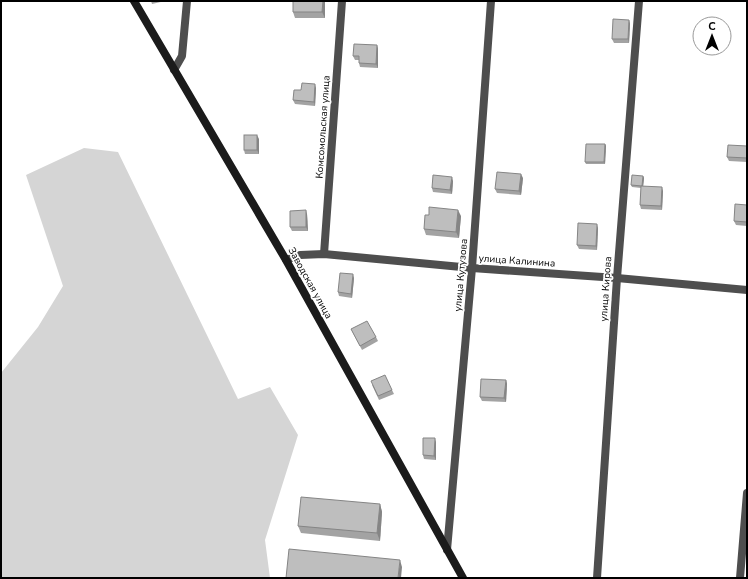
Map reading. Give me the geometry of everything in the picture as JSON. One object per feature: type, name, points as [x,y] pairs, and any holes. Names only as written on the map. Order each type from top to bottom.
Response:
[{"type":"street","name":"Заводская улица","points":[[134,1],[286,260],[463,578]]},
{"type":"street","points":[[174,70],[182,56],[187,1]]},
{"type":"street","name":"Комсомольская улица","points":[[324,254],[342,1]]},
{"type":"street","name":"улица Кутузова","points":[[447,550],[472,268],[491,1]]},
{"type":"street","name":"улица Кирова","points":[[597,578],[616,278],[639,1]]},
{"type":"street","name":"улица Калинина","points":[[286,260],[300,255],[324,254],[472,268],[616,278],[747,290]]},
{"type":"street","points":[[740,578],[747,493]]},
{"type":"shaded area","points":[[84,148],[118,152],[238,399],[270,387],[298,435],[265,540],[270,578],[1,578],[1,373],[38,327],[63,286],[26,175]]},
{"type":"building","points":[[293,1],[323,1],[322,12],[293,12]]},
{"type":"building","points":[[613,19],[629,20],[628,39],[612,39]]},
{"type":"building","points":[[354,44],[377,45],[376,64],[359,63],[359,56],[353,56]]},
{"type":"building","points":[[302,83],[315,84],[314,102],[293,100],[294,90],[301,90]]},
{"type":"building","points":[[244,135],[257,135],[257,150],[244,150]]},
{"type":"building","points":[[586,144],[605,144],[604,162],[585,162]]},
{"type":"building","points":[[728,145],[747,146],[747,158],[727,157]]},
{"type":"building","points":[[497,172],[521,174],[519,191],[495,189]]},
{"type":"building","points":[[433,175],[452,177],[450,190],[432,188]]},
{"type":"building","points":[[632,175],[643,176],[642,186],[631,185]]},
{"type":"building","points":[[641,186],[662,187],[661,206],[640,205]]},
{"type":"building","points":[[735,204],[747,205],[747,222],[734,221]]},
{"type":"building","points":[[429,207],[458,210],[456,232],[424,229],[425,215],[429,215]]},
{"type":"building","points":[[306,210],[306,227],[290,227],[290,211]]},
{"type":"building","points":[[578,223],[597,224],[596,246],[577,245]]},
{"type":"building","points":[[340,273],[353,274],[351,294],[338,292]]},
{"type":"building","points":[[367,321],[376,337],[360,346],[351,329]]},
{"type":"building","points":[[385,375],[392,390],[378,396],[371,381]]},
{"type":"building","points":[[481,379],[506,380],[504,398],[480,397]]},
{"type":"building","points":[[423,438],[435,438],[434,456],[423,455]]},
{"type":"building","points":[[301,497],[380,504],[377,533],[298,526]]},
{"type":"building","points":[[289,549],[400,560],[398,578],[286,578]]}]
